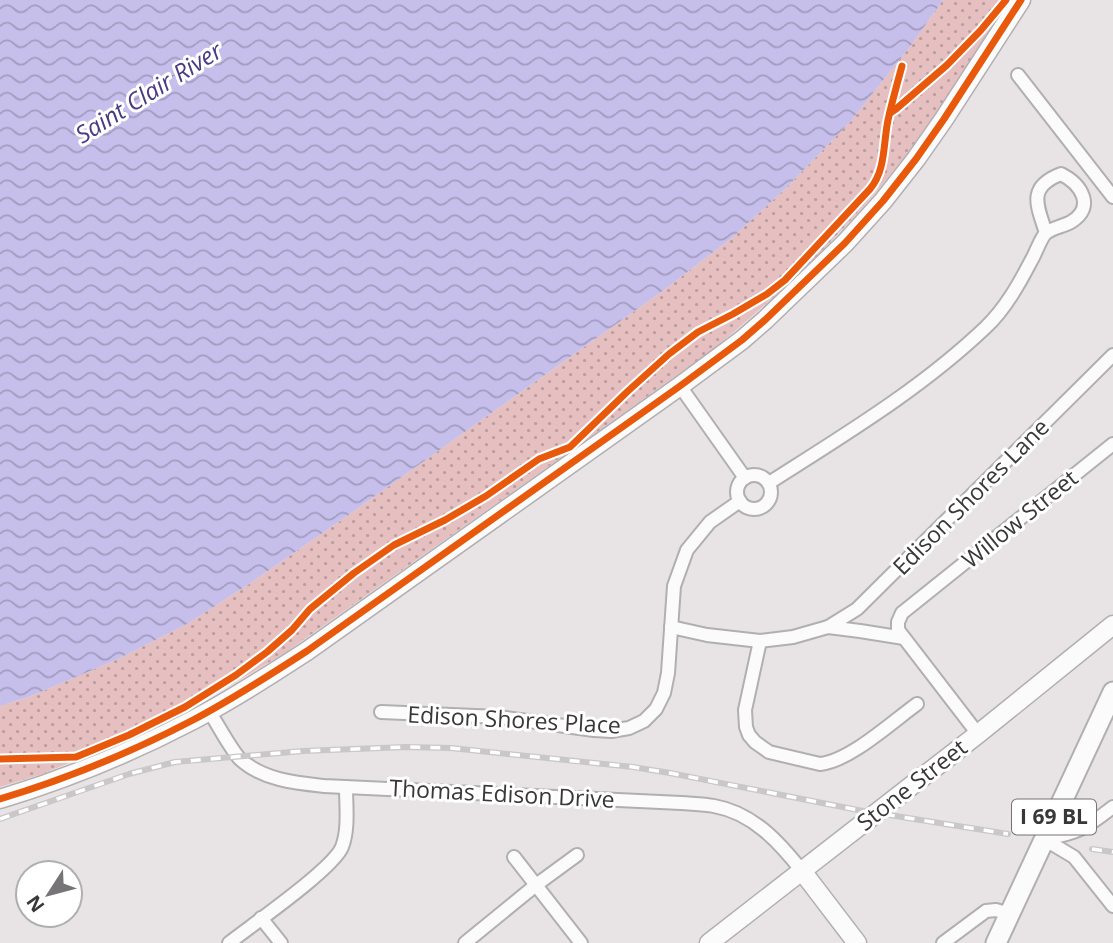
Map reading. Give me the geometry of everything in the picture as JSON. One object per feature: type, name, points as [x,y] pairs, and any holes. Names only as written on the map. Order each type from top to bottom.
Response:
[{"type":"main road","name":"I 69 BL","points":[[996,943],[1113,692]]},
{"type":"street","points":[[0,799],[129,751],[250,687],[307,651],[742,340],[845,243],[883,201],[944,120],[1020,0]]},
{"type":"street","points":[[1018,75],[1113,197]]},
{"type":"street","points":[[768,483],[896,401],[988,326],[1013,294],[1046,233],[1068,224],[1077,218],[1082,210],[1084,200],[1080,189],[1072,180],[1061,174],[1044,182],[1036,198],[1046,233]]},
{"type":"street","name":"Edison Shores Lane","points":[[671,627],[707,635],[760,641],[793,637],[828,627],[857,609],[1112,358]]},
{"type":"street","points":[[680,386],[745,478]]},
{"type":"street","name":"Willow Street","points":[[904,638],[898,630],[902,613],[1113,444]]},
{"type":"street","points":[[755,475],[768,483],[771,488],[769,499],[761,507],[749,508],[740,501],[738,491],[745,478],[755,475]]},
{"type":"street","name":"Edison Shores Place","points":[[381,712],[499,717],[619,731],[644,721],[656,709],[664,693],[668,673],[674,586],[687,550],[710,523],[740,501]]},
{"type":"street","name":"Stone Street","points":[[709,943],[978,734],[1113,625]]},
{"type":"street","name":"Edison Shores Lane","points":[[828,627],[904,638]]},
{"type":"street","points":[[904,638],[978,734]]},
{"type":"street","points":[[760,641],[745,718],[749,735],[769,752],[829,764],[845,757],[917,704]]},
{"type":"street","name":"Thomas Edison Drive","points":[[209,711],[239,758],[257,770],[289,782],[716,806],[745,817],[765,830],[802,871]]},
{"type":"street","points":[[229,943],[329,863],[341,849],[346,832],[346,787]]},
{"type":"street","points":[[1044,839],[1083,829],[1113,807]]},
{"type":"street","points":[[1044,839],[1071,855],[1113,906]]},
{"type":"street","points":[[465,943],[577,855]]},
{"type":"street","points":[[514,857],[581,943]]},
{"type":"street","points":[[802,871],[857,943]]},
{"type":"street","points":[[943,943],[986,911],[1009,914]]},
{"type":"street","points":[[261,918],[281,943]]},
{"type":"shaded area","points":[[943,0],[1011,0],[950,93],[890,175],[817,256],[710,352],[285,653],[204,701],[123,741],[42,774],[0,787],[0,706],[31,696],[116,660],[187,624],[340,521],[664,290],[733,237],[786,188],[850,122]]},
{"type":"water","name":"Saint Clair River","points":[[0,0],[943,0],[850,122],[786,188],[733,237],[664,290],[340,521],[187,624],[116,660],[31,696],[0,706]]},
{"type":"railway","points":[[0,819],[129,774],[175,762],[303,751],[406,747],[451,748],[633,767],[858,810],[1008,834]]},
{"type":"railway","points":[[1092,849],[1113,852]]},
{"type":"cycle path","points":[[890,113],[947,65],[1006,0]]},
{"type":"cycle path","points":[[0,799],[123,754],[193,720],[251,687],[307,651],[742,340],[845,243],[883,201],[944,119],[1021,0]]},
{"type":"cycle path","points":[[0,759],[76,757],[129,735],[185,707],[267,652],[292,630],[310,609],[394,545],[486,496],[539,459],[570,447],[669,354],[698,332],[767,294],[785,280],[870,189],[879,174],[888,120],[902,66]]}]
